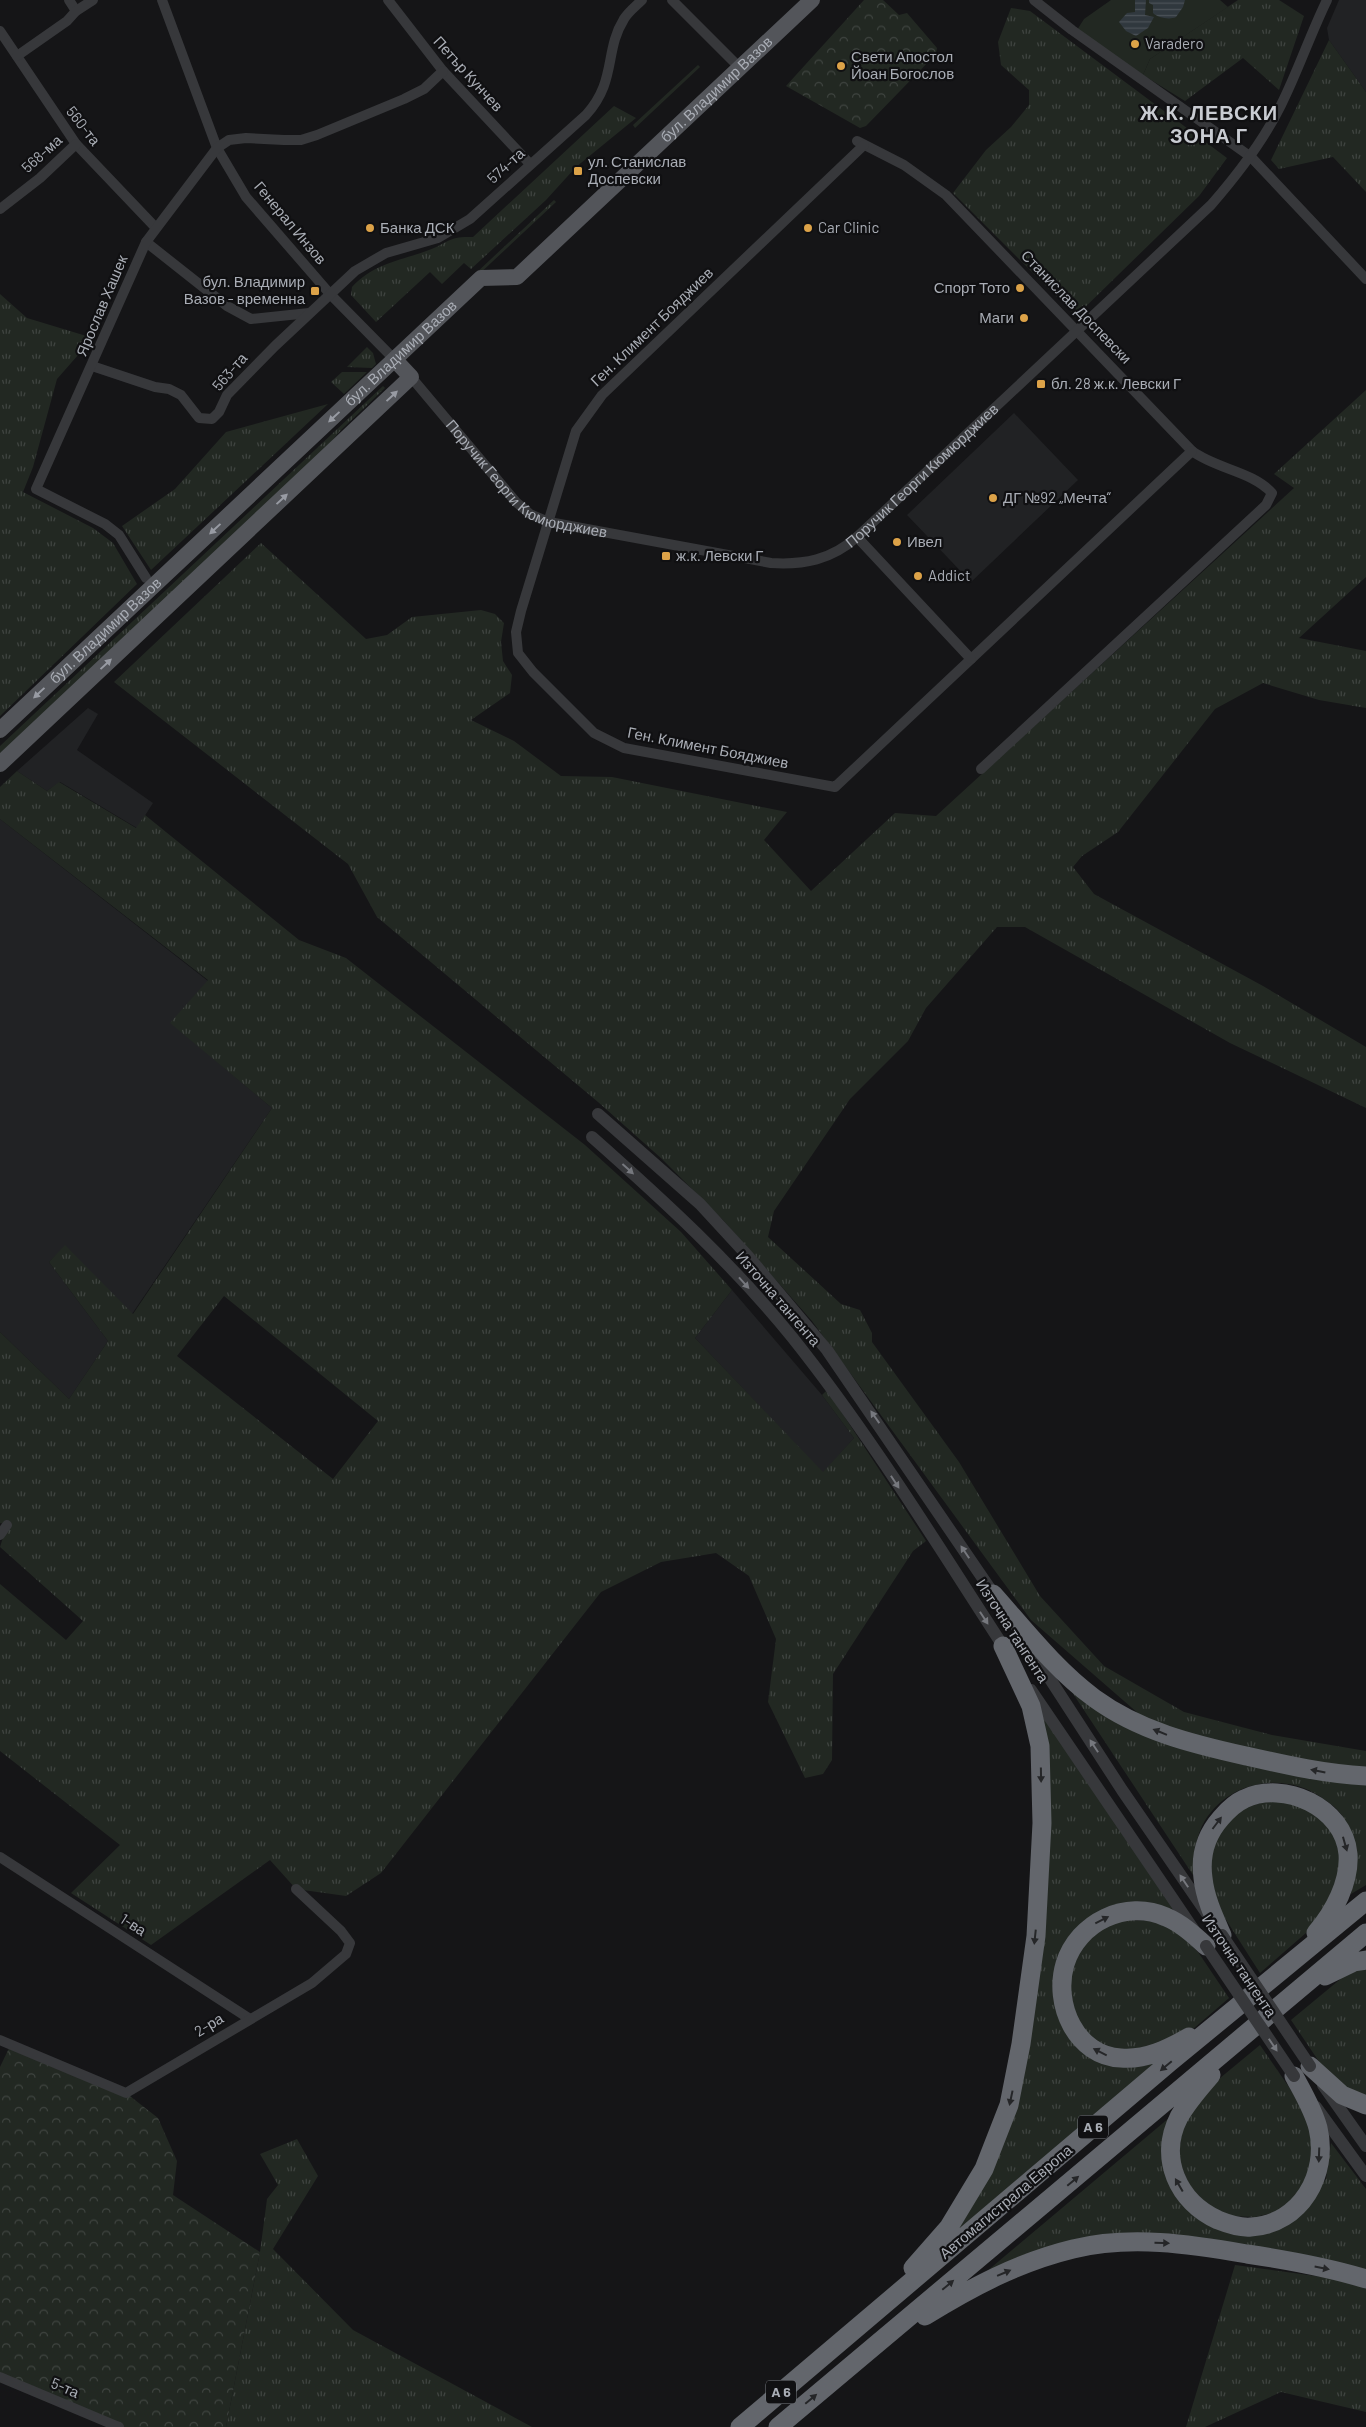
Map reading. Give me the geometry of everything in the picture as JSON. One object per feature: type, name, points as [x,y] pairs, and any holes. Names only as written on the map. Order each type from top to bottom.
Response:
[{"type":"highway","points":[[993,1594],[1059,1668],[1095,1698],[1136,1723],[1183,1741],[1210,1748],[1335,1774],[1366,1776]]},
{"type":"highway","points":[[824,2357],[900,2283],[949,2227],[984,2169],[1009,2105],[1021,2044],[1036,1936],[1042,1814],[1040,1746],[1032,1706],[1003,1646]]},
{"type":"highway","points":[[1222,1936],[1207,1897],[1203,1877],[1203,1855],[1208,1838],[1228,1810],[1243,1799],[1283,1792],[1305,1799],[1326,1813],[1342,1831],[1348,1854],[1346,1878],[1337,1903],[1320,1928],[1296,1957]]},
{"type":"highway","name":"Автомагистрала Европа","points":[[740,2427],[1296,1957],[1366,1902]]},
{"type":"highway","points":[[1206,1946],[1192,1933],[1168,1917],[1137,1910],[1114,1914],[1096,1922],[1074,1946],[1065,1964],[1063,2004],[1070,2025],[1082,2040],[1101,2055],[1121,2058],[1148,2056],[1177,2044],[1226,2018]]},
{"type":"highway","name":"Автомагистрала Европа","points":[[778,2427],[1299,1988],[1366,1934]]},
{"type":"highway","points":[[1299,1988],[1354,1962],[1366,1960]]},
{"type":"highway","points":[[1239,2039],[1190,2100],[1179,2118],[1173,2135],[1170,2162],[1176,2182],[1190,2202],[1206,2214],[1228,2224],[1250,2228],[1271,2224],[1290,2213],[1308,2196],[1318,2174],[1320,2151],[1318,2129],[1302,2071]]},
{"type":"highway","points":[[1302,2071],[1342,2095],[1366,2105]]},
{"type":"highway","points":[[843,2372],[968,2290],[1035,2260],[1075,2249],[1126,2243],[1186,2244],[1269,2257],[1341,2271],[1366,2279]]},
{"type":"main road","name":"бул. Владимир Вазов","points":[[0,730],[481,278],[517,277],[812,0]]},
{"type":"main road","name":"Поручик Георги Кюмюрджиев","points":[[395,360],[411,378]]},
{"type":"main road","name":"бул. Владимир Вазов","points":[[0,764],[411,378]]},
{"type":"street","points":[[70,0],[76,11]]},
{"type":"street","points":[[17,56],[93,0]]},
{"type":"street","name":"Генерал Инзов","points":[[162,0],[217,148],[246,197],[330,294],[395,360]]},
{"type":"street","name":"Петър Кунчев","points":[[388,0],[443,71],[530,164]]},
{"type":"street","name":"574-та","points":[[330,294],[371,260],[386,253],[438,238],[470,219],[596,103],[608,76],[619,28],[631,10],[642,0]]},
{"type":"street","points":[[672,0],[740,68]]},
{"type":"street","points":[[1034,0],[1072,30],[1250,157],[1366,279]]},
{"type":"street","name":"Поручик Георги Кюмюрджиев","points":[[411,378],[521,508],[549,522],[771,563],[788,564],[819,560],[836,553],[857,537],[1211,205],[1250,157],[1281,106],[1326,0]]},
{"type":"street","name":"560-та","points":[[0,31],[76,144],[156,228]]},
{"type":"street","points":[[217,148],[229,140],[246,138],[300,140],[317,135],[424,89],[443,71]]},
{"type":"street","name":"Станислав Доспевски","points":[[860,143],[904,166],[946,195],[1078,330],[1192,451],[1202,458],[1264,484],[1272,493],[1266,505],[981,769]]},
{"type":"street","name":"Ген. Климент Бояджиев","points":[[860,143],[602,395],[576,431],[516,632],[518,653],[533,672],[586,727],[624,748],[835,787],[1192,451]]},
{"type":"street","name":"568-ма","points":[[2,207],[40,178],[76,144]]},
{"type":"street","name":"Ярослав Хашек","points":[[146,578],[119,535],[105,524],[36,489],[146,242],[217,148]]},
{"type":"street","points":[[146,242],[228,306],[251,319],[309,313]]},
{"type":"street","name":"563-та","points":[[92,366],[155,387],[169,388],[181,395],[199,418],[212,419],[219,412],[227,395],[330,294]]},
{"type":"street","points":[[857,537],[971,659]]},
{"type":"street","name":"Източна тангента","points":[[598,1114],[700,1204],[747,1255],[828,1350],[1222,1936],[1366,2176]]},
{"type":"street","name":"Източна тангента","points":[[592,1137],[690,1226],[791,1336],[840,1400],[1003,1646],[1206,1946],[1302,2071],[1366,2146]]},
{"type":"street","points":[[0,1535],[7,1525]]},
{"type":"street","name":"1-ва","points":[[0,1857],[250,2019]]},
{"type":"street","name":"2-ра","points":[[0,2040],[126,2093],[312,1983],[346,1954],[350,1943],[341,1931],[296,1889]]},
{"type":"street","name":"5-та","points":[[0,2377],[119,2427]]},
{"type":"shaded area","points":[[1135,0],[1146,0],[1145,15],[1154,17],[1148,28],[1136,36],[1126,31],[1119,22],[1127,13],[1135,12]]},
{"type":"shaded area","points":[[1149,0],[1185,0],[1183,7],[1176,17],[1167,18],[1153,13],[1153,5],[1149,3]]},
{"type":"shaded area","points":[[1339,0],[1366,0],[1366,92],[1329,40],[1327,28]]},
{"type":"shaded area","name":"ДГ №92 „Мечта“","points":[[1014,413],[1078,480],[971,582],[907,515]]},
{"type":"shaded area","points":[[88,708],[98,714],[77,750],[153,803],[137,828],[60,782],[47,791],[17,771]]},
{"type":"shaded area","points":[[0,819],[208,981],[171,1023],[272,1108],[132,1314],[65,1246],[49,1262],[108,1341],[69,1399],[0,1332]]},
{"type":"shaded area","points":[[732,1290],[822,1395],[854,1438],[823,1473],[695,1338]]},
{"type":"green space","points":[[864,0],[883,0],[899,15],[907,13],[937,48],[936,54],[866,126],[860,128],[786,86]]},
{"type":"green space","name":"Varadero","points":[[1111,0],[1220,0],[1228,7],[1150,59],[1143,75],[1077,30],[1084,19]]},
{"type":"green space","points":[[1238,0],[1279,0],[1304,16],[1279,90],[1243,58],[1185,101],[1143,75],[1150,59]]},
{"type":"green space","points":[[1011,8],[1030,11],[1227,158],[1199,196],[1076,316],[953,193],[986,150],[1011,127],[1029,105],[1029,90],[1001,65],[998,42]]},
{"type":"green space","points":[[1329,40],[1366,92],[1366,192],[1333,157],[1279,169],[1271,160]]},
{"type":"green space","points":[[698,65],[700,67],[635,128],[633,125]]},
{"type":"green space","points":[[614,106],[636,118],[576,167],[546,200],[471,269],[464,263],[442,284],[430,272],[376,322],[351,295],[352,287],[360,279],[378,268],[429,250],[449,240],[473,237]]},
{"type":"green space","points":[[554,200],[556,202],[460,292],[458,290]]},
{"type":"green space","points":[[0,294],[27,318],[93,338],[57,379],[33,467],[23,492],[93,528],[113,543],[137,584],[0,716]]},
{"type":"green space","points":[[367,347],[373,353],[376,364],[372,368],[347,367]]},
{"type":"green space","points":[[342,372],[367,372],[344,394],[331,382]]},
{"type":"green space","points":[[383,386],[385,388],[341,430],[320,455],[0,755],[0,746]]},
{"type":"green space","points":[[1366,390],[1366,577],[1299,638],[1366,651],[1366,708],[1319,700],[1263,683],[1215,709],[1118,832],[1082,856],[1073,867],[1094,894],[1263,986],[1366,1047],[1366,1108],[1230,1043],[1025,927],[997,927],[926,1008],[908,1041],[850,1099],[774,1211],[768,1237],[841,1304],[860,1310],[872,1333],[872,1342],[959,1462],[1040,1596],[1104,1666],[1184,1712],[1272,1735],[1366,1751],[1366,1771],[1268,1756],[1147,1721],[1031,1620],[812,1321],[723,1220],[662,1159],[598,1102],[377,917],[348,864],[114,682],[261,543],[366,639],[387,635],[412,617],[481,610],[495,614],[504,623],[501,642],[503,661],[512,675],[510,693],[471,720],[514,741],[561,776],[612,777],[787,812],[764,840],[811,891],[895,813],[936,816],[1294,488],[1274,474]]},
{"type":"green space","points":[[328,404],[151,570],[122,526],[175,489],[226,432]]},
{"type":"green space","points":[[17,771],[47,791],[59,782],[136,828],[145,815],[299,940],[346,958],[585,1145],[681,1232],[732,1290],[695,1338],[823,1472],[854,1438],[822,1395],[827,1390],[926,1541],[913,1551],[833,1674],[832,1760],[823,1774],[805,1778],[768,1702],[776,1639],[749,1576],[716,1553],[661,1562],[601,1592],[381,1873],[346,1896],[296,1889],[270,1860],[151,1945],[71,1893],[120,1845],[0,1751],[0,1584],[66,1640],[83,1621],[0,1547],[7,1525],[0,1523],[0,1332],[69,1399],[108,1341],[49,1262],[65,1245],[133,1314],[272,1108],[170,1023],[208,980],[0,819],[0,787]],"holes":[[[224,1296],[378,1421],[333,1479],[177,1356]]]},
{"type":"green space","points":[[1064,1680],[1090,1701],[1226,1753],[1295,1774],[1330,1781],[1366,1785],[1366,1885],[1351,1894],[1345,1827],[1343,1818],[1334,1806],[1306,1789],[1289,1784],[1272,1783],[1255,1785],[1239,1790],[1224,1799],[1212,1811],[1202,1826],[1198,1838],[1194,1856],[1193,1875]]},
{"type":"green space","points":[[1036,1705],[1186,1925],[1094,1915],[1056,2004],[1093,2056],[1192,2040],[911,2276],[992,2164],[1038,1955]]},
{"type":"green space","points":[[1284,1796],[1327,1817],[1346,1853],[1322,1919],[1260,1973],[1214,1901],[1209,1844],[1231,1812]]},
{"type":"green space","points":[[1114,1919],[1167,1922],[1198,1952],[1229,1998],[1185,2036],[1122,2054],[1095,2047],[1075,2025],[1069,1973],[1078,1950]]},
{"type":"green space","points":[[1366,1965],[1366,2101],[1349,2095],[1324,2069],[1291,2020],[1355,1967]]},
{"type":"green space","points":[[11,2044],[126,2093],[158,2118],[177,2161],[173,2195],[260,2252],[226,2427],[119,2427],[0,2377],[0,2067]]},
{"type":"green space","points":[[1260,2045],[1293,2093],[1312,2130],[1313,2179],[1281,2211],[1255,2217],[1229,2216],[1205,2205],[1189,2184],[1178,2159],[1183,2125],[1208,2088]]},
{"type":"green space","points":[[1169,2118],[1168,2164],[1218,2224],[1305,2208],[1326,2179],[1331,2143],[1366,2189],[1366,2274],[1159,2240],[986,2272]]},
{"type":"green space","points":[[297,2139],[318,2176],[273,2249],[353,2330],[532,2427],[226,2427],[260,2252],[267,2199],[278,2185],[260,2154]]},
{"type":"green space","points":[[1235,2265],[1330,2278],[1366,2288],[1366,2412],[1281,2392],[1205,2427],[1186,2427]]},
{"type":"place","name":"Varadero","points":[[1135,44]]},
{"type":"place","name":"Свети Апостол Йоан Богослов","points":[[841,66]]},
{"type":"place","name":"ул. Станислав Доспевски","points":[[578,171]]},
{"type":"place","name":"Банка ДСК","points":[[370,228]]},
{"type":"place","name":"Car Clinic","points":[[808,228]]},
{"type":"place","name":"Спорт Тото","points":[[1020,288]]},
{"type":"place","name":"бул. Владимир Вазов - временна","points":[[315,291]]},
{"type":"place","name":"Маги","points":[[1024,318]]},
{"type":"place","name":"бл. 28 ж.к. Левски Г","points":[[1041,384]]},
{"type":"place","name":"ДГ №92 „Мечта“","points":[[993,498]]},
{"type":"place","name":"Ивел","points":[[897,542]]},
{"type":"place","name":"ж.к. Левски Г","points":[[666,556]]},
{"type":"place","name":"Addict","points":[[918,576]]},
{"type":"district","name":"Ж.К. ЛЕВСКИ ЗОНА Г","points":[[1209,124]]}]
